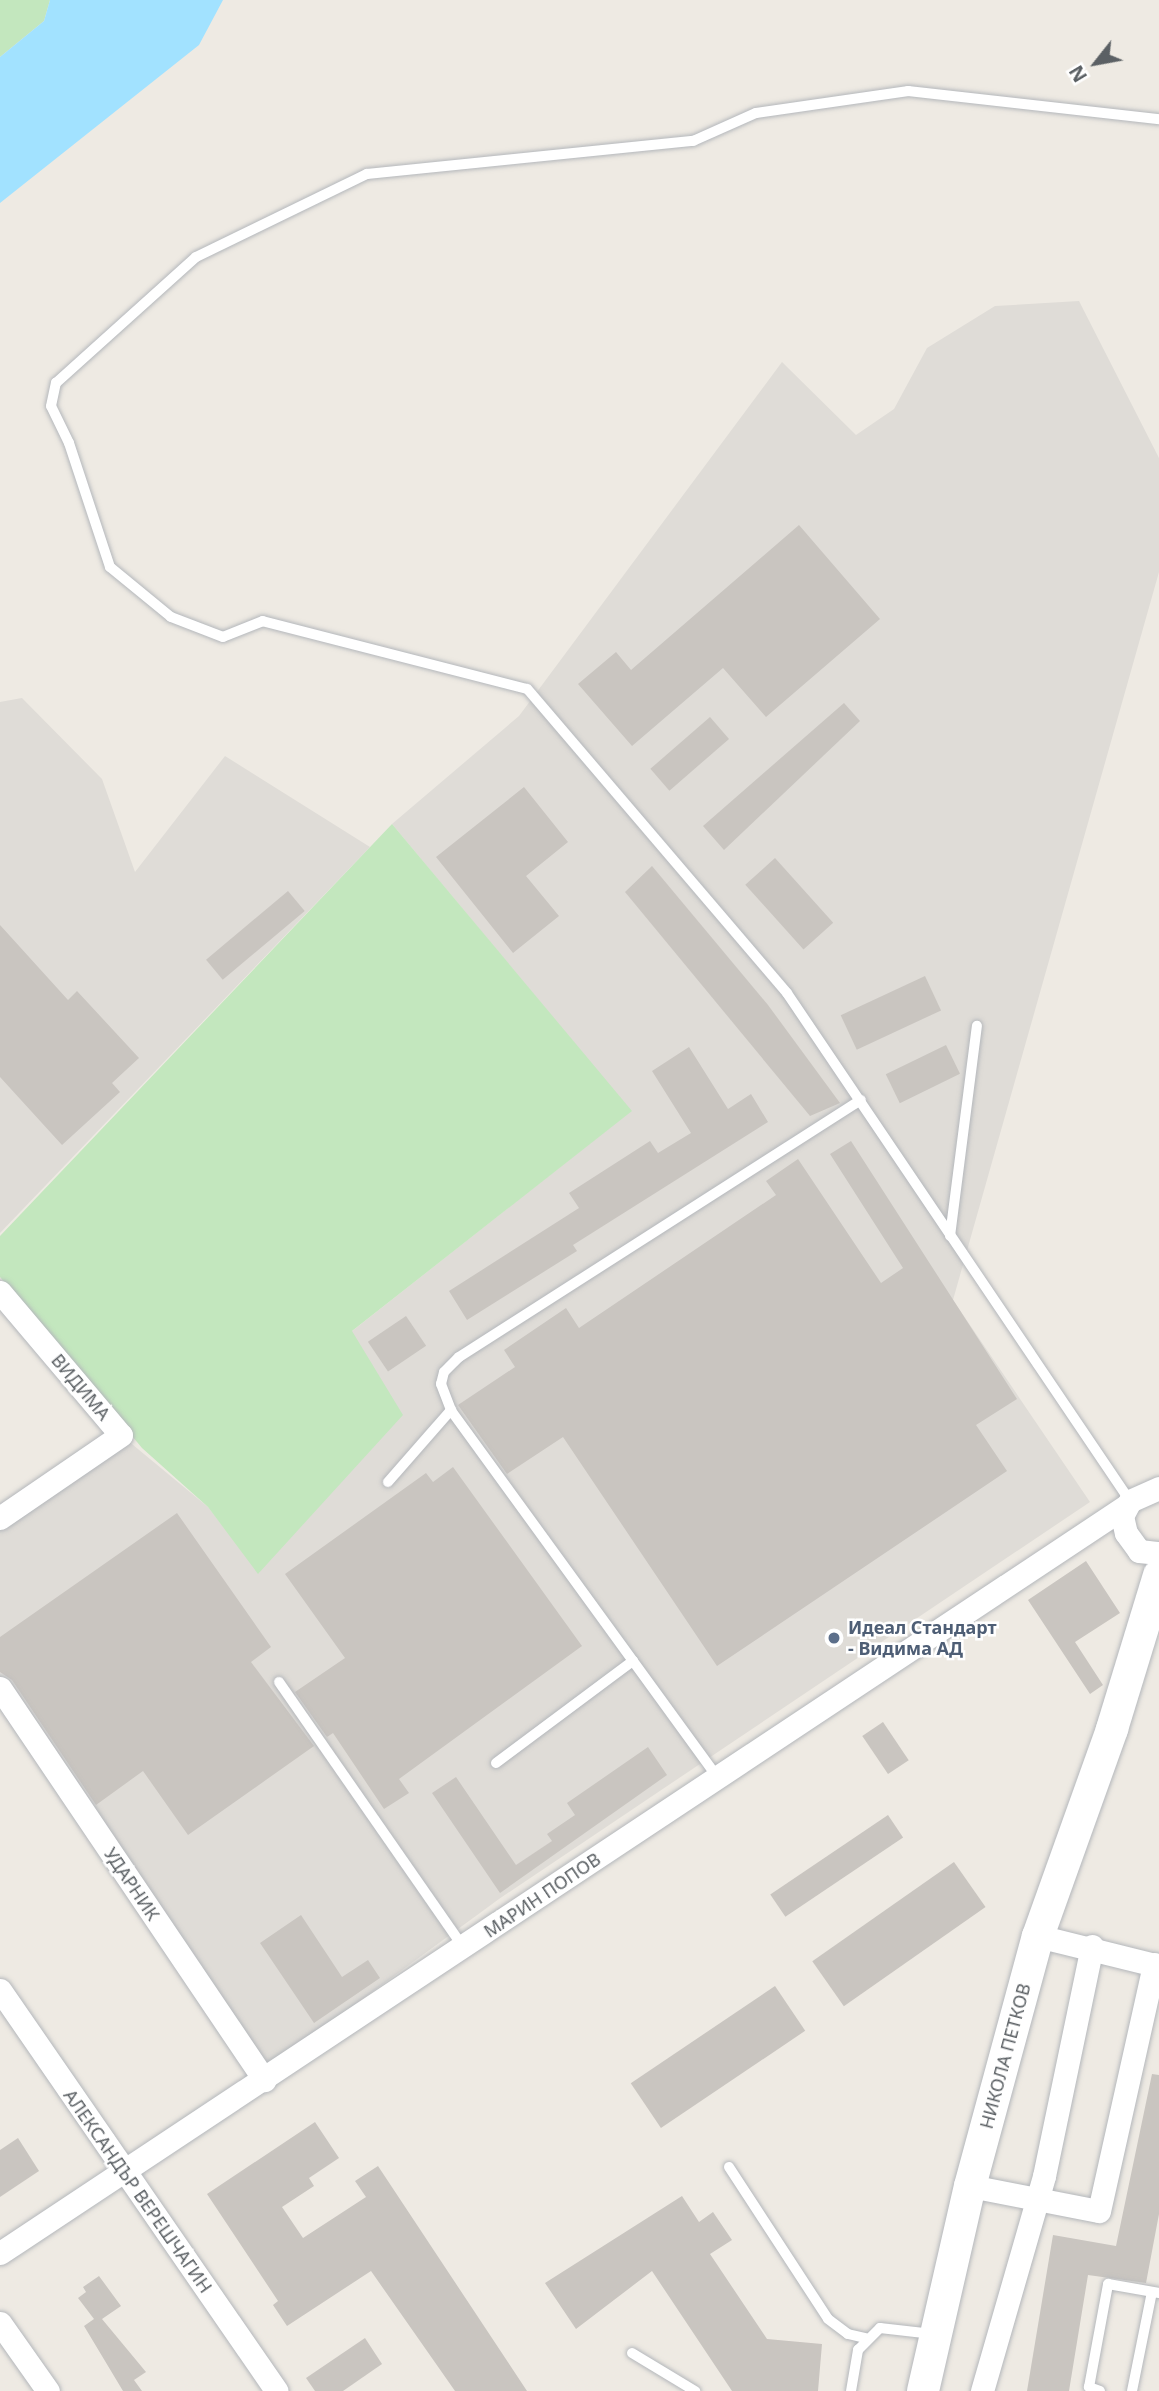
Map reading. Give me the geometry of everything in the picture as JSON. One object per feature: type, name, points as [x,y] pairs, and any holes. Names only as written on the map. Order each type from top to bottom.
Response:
[{"type":"main road","name":"НИКОЛА ПЕТКОВ","points":[[923,2391],[971,2186],[1038,1936],[1112,1729],[1159,1575]]},
{"type":"main road","name":"НИКОЛА ПЕТКОВ","points":[[1112,1729],[1159,1623]]},
{"type":"street","name":"ВИДИМА","points":[[0,1292],[121,1435],[0,1518]]},
{"type":"street","name":"МАРИН ПОПОВ","points":[[0,2253],[264,2080],[1128,1503],[1158,1490]]},
{"type":"street","points":[[1128,1503],[1123,1524],[1132,1542],[1139,1551],[1159,1553]]},
{"type":"street","points":[[1083,1535],[1132,1542]]},
{"type":"street","name":"УДАРНИК","points":[[0,1688],[264,2080]]},
{"type":"street","points":[[971,2186],[1099,2211],[1157,1965],[1092,1946],[1038,1936]]},
{"type":"street","points":[[982,2391],[1034,2200],[1044,2176],[1092,1946]]},
{"type":"street","name":"АЛЕКСАНДЪР ВЕРЕШЧАГИН","points":[[0,1990],[277,2391]]},
{"type":"street","points":[[0,2323],[48,2391]]},
{"type":"lane","points":[[1128,1503],[788,993],[527,689],[264,621],[223,637],[171,617],[110,567],[69,443],[51,406],[56,383],[196,257],[367,174],[693,141],[756,113],[908,91],[1159,120]]},
{"type":"lane","points":[[950,1236],[977,1026]]},
{"type":"lane","points":[[718,1778],[451,1410],[441,1384],[444,1372],[459,1357],[861,1100]]},
{"type":"lane","points":[[388,1482],[451,1410]]},
{"type":"lane","points":[[496,1763],[633,1661]]},
{"type":"lane","points":[[279,1682],[464,1947]]},
{"type":"lane","points":[[729,2167],[828,2319],[848,2334],[866,2338]]},
{"type":"lane","points":[[1100,2391],[1089,2387],[1107,2286],[1156,2292],[1132,2391]]},
{"type":"lane","points":[[851,2391],[858,2350],[866,2338],[880,2328],[936,2334]]},
{"type":"lane","points":[[632,2353],[695,2391]]},
{"type":"shaded area","points":[[1079,301],[1159,458],[1159,572],[953,1300],[1090,1502],[499,1899],[256,2077],[0,1680],[0,1518],[121,1435],[208,1507],[259,1573],[351,1332],[631,1111],[392,824],[519,716],[782,362],[856,435],[894,409],[927,348],[995,306]]},
{"type":"shaded area","points":[[22,698],[102,779],[135,872],[225,756],[370,847],[0,1233],[0,702]]},
{"type":"green space","points":[[0,0],[50,0],[44,21],[0,57]]},
{"type":"green space","points":[[392,824],[632,1111],[352,1331],[403,1415],[258,1574],[208,1507],[142,1448],[0,1277],[0,1236]]},
{"type":"water","points":[[50,0],[223,0],[199,45],[0,203],[0,57],[44,21]]},
{"type":"building","points":[[799,525],[880,619],[766,717],[723,668],[632,746],[578,684],[616,652],[631,670]]},
{"type":"building","points":[[844,703],[860,721],[724,850],[703,826]]},
{"type":"building","points":[[710,717],[729,739],[669,791],[650,769]]},
{"type":"building","points":[[524,787],[568,842],[526,876],[559,916],[513,953],[436,857]]},
{"type":"building","points":[[775,858],[833,923],[803,949],[745,885]]},
{"type":"building","points":[[652,866],[768,1005],[840,1103],[810,1116],[625,892]]},
{"type":"building","points":[[288,891],[305,911],[223,980],[206,960]]},
{"type":"building","points":[[0,925],[68,1000],[77,991],[139,1058],[112,1083],[120,1092],[62,1145],[0,1077]]},
{"type":"building","points":[[925,976],[941,1010],[857,1050],[841,1015]]},
{"type":"building","points":[[946,1045],[960,1074],[900,1103],[886,1074]]},
{"type":"building","points":[[689,1047],[728,1109],[751,1094],[768,1122],[573,1245],[577,1251],[467,1320],[449,1291],[579,1208],[569,1193],[650,1141],[658,1153],[691,1133],[652,1071]]},
{"type":"building","points":[[851,1141],[1017,1399],[976,1425],[1007,1471],[717,1666],[563,1437],[507,1474],[458,1405],[515,1367],[504,1350],[566,1308],[579,1328],[776,1195],[766,1181],[798,1159],[881,1283],[903,1268],[830,1154]]},
{"type":"building","points":[[406,1316],[426,1346],[388,1372],[368,1342]]},
{"type":"building","points":[[453,1467],[582,1646],[399,1779],[409,1793],[384,1809],[333,1733],[327,1737],[295,1692],[345,1658],[285,1574],[426,1473],[433,1482]]},
{"type":"building","points":[[177,1513],[271,1647],[251,1662],[314,1746],[188,1835],[143,1771],[96,1805],[12,1680],[0,1672],[0,1637]]},
{"type":"building","points":[[1086,1561],[1120,1613],[1075,1642],[1103,1685],[1090,1694],[1028,1600]]},
{"type":"building","points":[[883,1722],[909,1760],[888,1774],[862,1736]]},
{"type":"building","points":[[648,1747],[667,1775],[500,1893],[432,1793],[456,1777],[516,1865],[552,1841],[547,1834],[575,1815],[567,1803]]},
{"type":"building","points":[[888,1815],[903,1837],[785,1917],[770,1894]]},
{"type":"building","points":[[954,1862],[986,1907],[844,2006],[812,1961]]},
{"type":"building","points":[[301,1915],[342,1977],[368,1960],[380,1978],[314,2023],[260,1943]]},
{"type":"building","points":[[775,1986],[805,2031],[661,2128],[631,2083]]},
{"type":"building","points":[[1152,2074],[1159,2075],[1159,2214],[1146,2283],[1088,2275],[1069,2391],[1027,2391],[1053,2235],[1116,2246]]},
{"type":"building","points":[[315,2122],[339,2158],[309,2178],[314,2186],[282,2207],[303,2238],[366,2197],[355,2181],[378,2166],[527,2391],[455,2391],[371,2271],[287,2326],[273,2305],[278,2301],[207,2194]]},
{"type":"building","points":[[18,2138],[39,2171],[0,2197],[0,2150]]},
{"type":"building","points":[[682,2196],[699,2222],[713,2212],[732,2240],[710,2254],[767,2339],[822,2344],[818,2391],[732,2391],[652,2271],[576,2329],[545,2283]]},
{"type":"building","points":[[99,2276],[121,2306],[102,2319],[146,2372],[134,2380],[142,2391],[123,2391],[84,2326],[94,2319],[78,2298],[86,2292],[83,2287]]},
{"type":"building","points":[[365,2338],[382,2364],[343,2391],[315,2391],[306,2378]]},
{"type":"place","name":"Идеал Стандарт - Видима АД","points":[[834,1638]]}]
